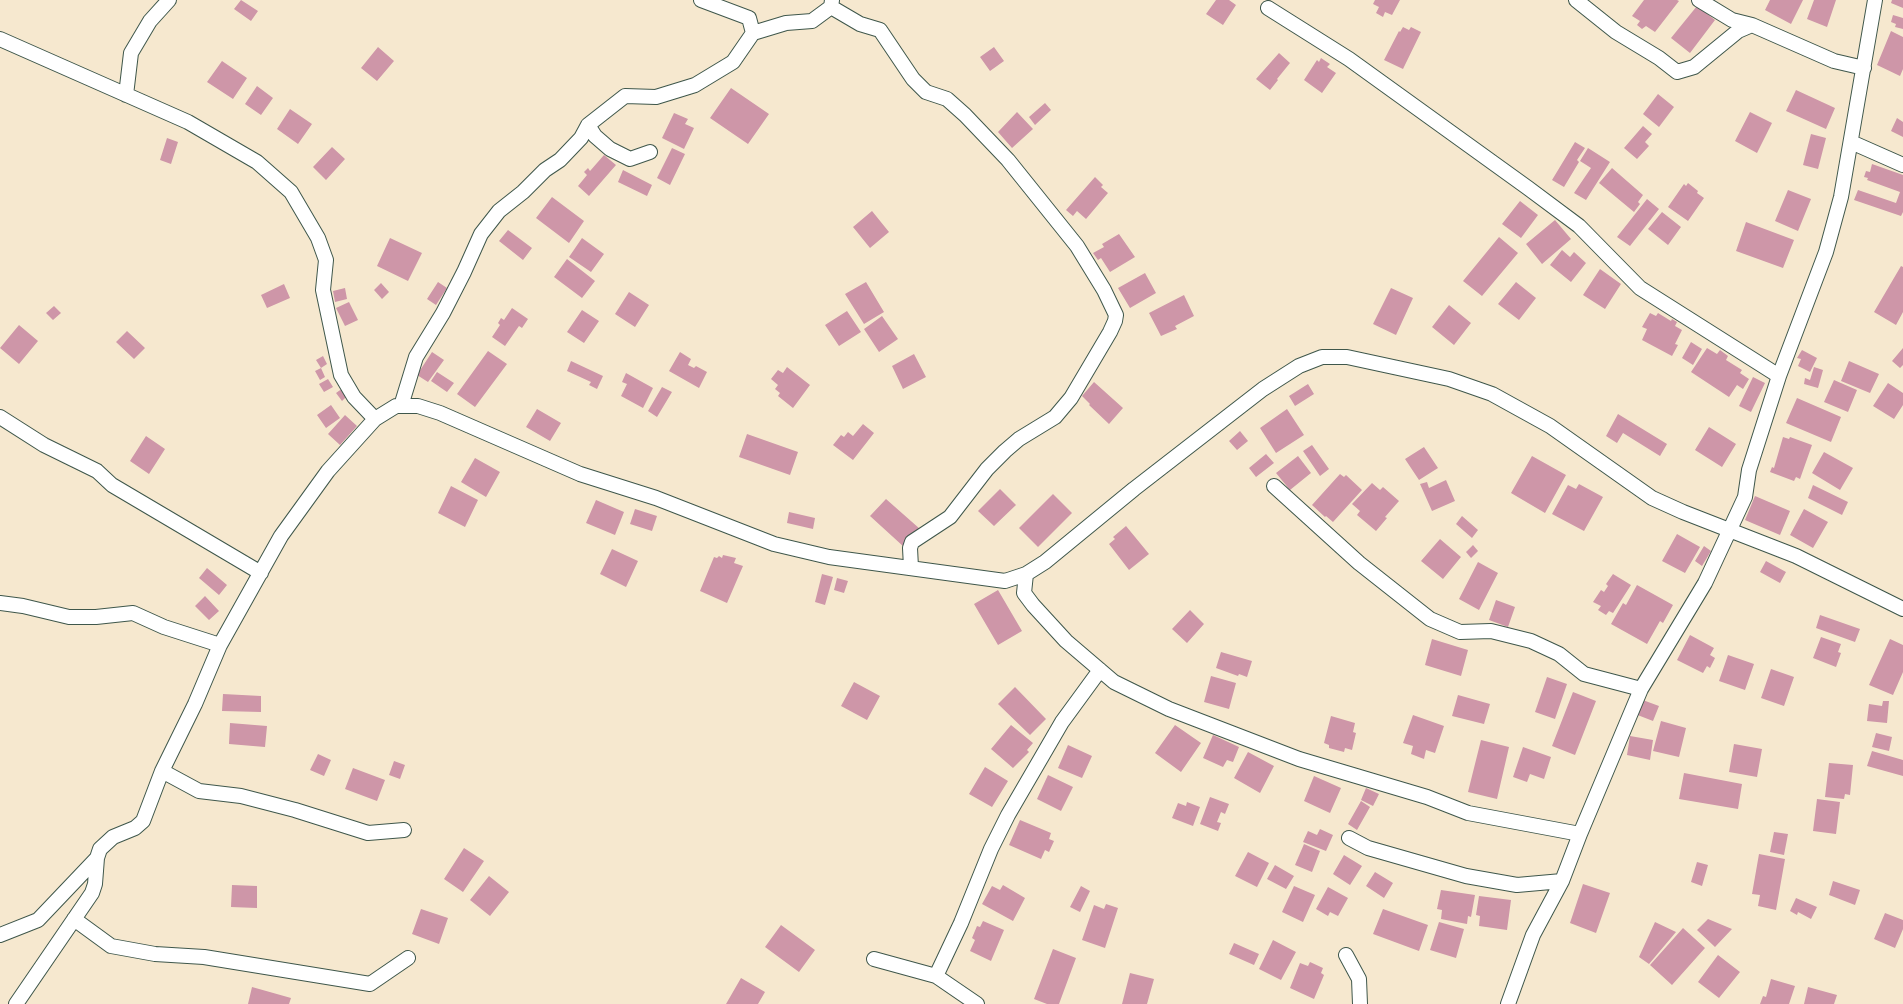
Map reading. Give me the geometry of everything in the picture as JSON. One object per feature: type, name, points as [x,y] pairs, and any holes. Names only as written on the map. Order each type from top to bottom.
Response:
[{"type":"street","points":[[126,94],[131,53],[150,21],[169,0]]},
{"type":"street","points":[[701,0],[749,18],[753,33]]},
{"type":"street","points":[[1576,0],[1616,32],[1660,58],[1677,72],[1694,67],[1738,31],[1752,25]]},
{"type":"street","points":[[1699,0],[1732,20],[1752,25],[1834,61],[1864,68]]},
{"type":"street","points":[[1508,1004],[1533,935],[1562,881],[1580,834],[1641,689],[1705,583],[1728,529],[1745,497],[1749,470],[1779,376],[1826,252],[1841,197],[1875,0]]},
{"type":"street","points":[[401,406],[416,356],[442,313],[482,234],[499,211],[523,192],[545,170],[564,156],[581,138],[588,125],[625,96],[656,97],[695,85],[733,62],[753,33],[786,24],[812,21],[832,3],[860,24],[880,30],[913,79],[926,92],[947,99],[965,115],[1008,160],[1077,246],[1104,290],[1116,316],[1110,332],[1071,398],[1055,417],[1019,439],[1005,451],[987,469],[950,517],[912,542],[910,548],[911,567]]},
{"type":"street","points":[[1268,8],[1349,59],[1579,226],[1640,288],[1779,376]]},
{"type":"street","points":[[0,39],[188,122],[257,162],[292,192],[318,238],[326,260],[323,290],[341,375],[354,397],[374,419]]},
{"type":"street","points":[[588,125],[595,136],[610,149],[630,159],[650,152]]},
{"type":"street","points":[[1851,142],[1903,165]]},
{"type":"street","points":[[16,1004],[92,894],[95,884],[97,858],[100,849],[113,837],[135,828],[143,821],[162,771],[195,704],[220,645],[281,536],[328,471],[374,419],[390,409],[401,406],[418,406],[440,413],[580,474],[656,498],[774,544],[829,557],[1005,581],[1026,574],[1045,562],[1134,489],[1263,389],[1299,366],[1322,357],[1347,357],[1449,380],[1492,394],[1550,426],[1652,498],[1683,512],[1796,556],[1903,609]]},
{"type":"street","points":[[0,417],[44,445],[97,471],[112,485],[261,573]]},
{"type":"street","points":[[1274,486],[1359,563],[1430,620],[1460,632],[1491,631],[1531,641],[1559,654],[1584,674],[1641,689]]},
{"type":"street","points":[[1026,574],[1024,592],[1033,605],[1066,641],[1114,682],[1168,709],[1300,759],[1426,797],[1468,813],[1580,834]]},
{"type":"street","points":[[0,603],[23,606],[69,616],[96,617],[134,613],[164,627],[220,645]]},
{"type":"street","points":[[936,976],[961,922],[991,849],[1008,815],[1062,722],[1100,670]]},
{"type":"street","points":[[162,771],[199,791],[241,796],[295,810],[368,833],[404,830]]},
{"type":"street","points":[[1349,838],[1368,848],[1466,876],[1517,885],[1562,881]]},
{"type":"street","points":[[0,935],[38,920],[97,858]]},
{"type":"street","points":[[74,919],[111,946],[155,954],[211,958],[370,984],[408,958]]},
{"type":"street","points":[[1346,955],[1359,979],[1360,1004]]},
{"type":"street","points":[[874,959],[936,976],[977,1004]]},
{"type":"building","points":[[241,0],[258,11],[251,21],[234,9]]},
{"type":"building","points":[[1216,0],[1229,0],[1236,5],[1223,25],[1206,14]]},
{"type":"building","points":[[1375,0],[1400,0],[1392,15],[1385,12],[1383,17],[1376,13],[1379,7],[1373,4]]},
{"type":"building","points":[[1644,0],[1679,1],[1655,32],[1646,26],[1642,29],[1637,25],[1640,21],[1632,16]]},
{"type":"building","points":[[1770,0],[1803,0],[1791,24],[1765,10]]},
{"type":"building","points":[[1814,0],[1836,0],[1827,27],[1807,19]]},
{"type":"building","points":[[1892,0],[1903,0],[1903,8],[1891,3]]},
{"type":"building","points":[[1697,6],[1715,20],[1690,53],[1671,38]]},
{"type":"building","points":[[1893,15],[1903,18],[1903,29],[1895,27],[1896,24],[1891,22]]},
{"type":"building","points":[[1403,27],[1409,30],[1411,27],[1421,32],[1403,69],[1384,60],[1399,31],[1400,32]]},
{"type":"building","points":[[1891,31],[1903,37],[1903,69],[1900,76],[1877,65]]},
{"type":"building","points":[[378,47],[394,61],[377,81],[361,68]]},
{"type":"building","points":[[994,47],[1004,61],[990,71],[980,57]]},
{"type":"building","points":[[1279,53],[1290,63],[1270,90],[1256,79]]},
{"type":"building","points":[[1321,58],[1330,64],[1327,67],[1336,73],[1322,93],[1304,80],[1317,60],[1319,62]]},
{"type":"building","points":[[222,61],[247,78],[233,99],[207,82]]},
{"type":"building","points":[[257,86],[273,98],[261,115],[245,104]]},
{"type":"building","points":[[731,88],[769,114],[748,144],[710,118]]},
{"type":"building","points":[[1796,90],[1835,108],[1826,129],[1786,111]]},
{"type":"building","points":[[1658,94],[1674,107],[1659,127],[1643,114]]},
{"type":"building","points":[[1045,103],[1051,110],[1035,125],[1029,117]]},
{"type":"building","points":[[290,109],[312,124],[298,144],[277,129]]},
{"type":"building","points":[[1017,112],[1033,129],[1012,148],[998,132]]},
{"type":"building","points":[[1750,112],[1772,123],[1757,153],[1735,141]]},
{"type":"building","points":[[674,113],[688,119],[685,124],[694,128],[684,149],[662,138]]},
{"type":"building","points":[[1897,118],[1903,122],[1903,137],[1891,131]]},
{"type":"building","points":[[1643,126],[1652,134],[1645,142],[1649,146],[1637,159],[1624,148]]},
{"type":"building","points":[[1811,134],[1826,138],[1818,169],[1803,165]]},
{"type":"building","points":[[167,138],[178,142],[171,164],[160,160]]},
{"type":"building","points":[[1575,142],[1585,148],[1577,160],[1579,162],[1564,187],[1552,180]]},
{"type":"building","points":[[332,147],[345,159],[326,180],[313,167]]},
{"type":"building","points":[[672,148],[685,154],[670,185],[657,178]]},
{"type":"building","points":[[1588,148],[1610,162],[1586,200],[1574,193],[1591,168],[1580,161]]},
{"type":"building","points":[[604,155],[616,165],[589,196],[578,186],[587,175],[584,172],[588,168],[590,171]]},
{"type":"building","points":[[1872,164],[1903,175],[1903,212],[1901,216],[1854,200],[1858,190],[1896,203],[1900,192],[1867,180],[1868,178],[1864,177],[1866,171],[1870,172]]},
{"type":"building","points":[[1612,168],[1643,195],[1638,202],[1640,204],[1634,212],[1599,183]]},
{"type":"building","points":[[623,170],[652,185],[647,196],[618,182]]},
{"type":"building","points":[[1095,177],[1103,185],[1101,187],[1108,193],[1086,219],[1077,211],[1073,216],[1066,210]]},
{"type":"building","points":[[1688,183],[1704,198],[1688,221],[1668,207],[1684,184],[1686,186]]},
{"type":"building","points":[[1788,190],[1811,199],[1798,231],[1775,221]]},
{"type":"building","points":[[552,197],[584,221],[569,243],[536,218]]},
{"type":"building","points":[[1647,199],[1659,209],[1630,246],[1617,237]]},
{"type":"building","points":[[1520,201],[1538,215],[1521,238],[1502,224]]},
{"type":"building","points":[[872,211],[889,232],[870,248],[853,227]]},
{"type":"building","points":[[1662,212],[1681,227],[1668,245],[1648,229]]},
{"type":"building","points":[[1555,220],[1571,239],[1542,264],[1526,244]]},
{"type":"building","points":[[1746,222],[1794,240],[1783,268],[1736,251]]},
{"type":"building","points":[[508,230],[532,248],[523,260],[499,241]]},
{"type":"building","points":[[1119,234],[1135,257],[1110,272],[1101,258],[1098,260],[1093,253],[1104,247],[1102,244]]},
{"type":"building","points":[[1499,237],[1518,253],[1482,296],[1463,281]]},
{"type":"building","points":[[390,238],[422,253],[408,281],[377,266]]},
{"type":"building","points":[[582,238],[604,254],[591,272],[569,257]]},
{"type":"building","points":[[1562,250],[1570,257],[1574,252],[1586,263],[1571,282],[1550,265]]},
{"type":"building","points":[[567,259],[595,281],[582,298],[554,277]]},
{"type":"building","points":[[1901,266],[1903,267],[1903,312],[1896,325],[1874,312]]},
{"type":"building","points":[[1600,269],[1621,284],[1605,309],[1583,295]]},
{"type":"building","points":[[1145,273],[1156,293],[1130,308],[1118,288]]},
{"type":"building","points":[[438,282],[447,288],[436,305],[427,299]]},
{"type":"building","points":[[866,282],[884,312],[864,324],[845,294]]},
{"type":"building","points":[[1516,282],[1536,298],[1519,320],[1498,304]]},
{"type":"building","points":[[381,283],[389,292],[382,299],[374,290]]},
{"type":"building","points":[[284,284],[290,298],[267,308],[261,295]]},
{"type":"building","points":[[345,288],[347,299],[335,302],[333,291]]},
{"type":"building","points":[[1391,288],[1413,298],[1396,335],[1373,324]]},
{"type":"building","points":[[629,292],[649,305],[635,327],[615,314]]},
{"type":"building","points":[[1184,295],[1194,316],[1175,326],[1177,329],[1161,336],[1149,313]]},
{"type":"building","points":[[349,302],[358,320],[345,326],[336,308]]},
{"type":"building","points":[[1449,305],[1471,323],[1454,345],[1432,327]]},
{"type":"building","points":[[54,306],[61,313],[53,320],[46,313]]},
{"type":"building","points":[[512,308],[528,319],[522,328],[519,326],[505,346],[492,337],[500,325],[498,323],[501,318],[504,320]]},
{"type":"building","points":[[582,310],[599,321],[584,343],[567,332]]},
{"type":"building","points":[[847,311],[861,332],[839,346],[825,325]]},
{"type":"building","points":[[1650,313],[1656,316],[1658,313],[1671,321],[1672,319],[1677,322],[1675,326],[1682,330],[1675,344],[1678,345],[1672,356],[1642,340],[1647,329],[1642,327]]},
{"type":"building","points":[[882,316],[898,339],[879,352],[864,329]]},
{"type":"building","points":[[19,325],[38,341],[19,364],[0,348]]},
{"type":"building","points":[[127,331],[145,348],[134,359],[116,342]]},
{"type":"building","points":[[1691,342],[1702,349],[1693,365],[1682,358]]},
{"type":"building","points":[[1707,348],[1717,354],[1720,350],[1728,356],[1726,360],[1742,370],[1740,373],[1749,379],[1743,389],[1737,385],[1729,397],[1691,372]]},
{"type":"building","points":[[1903,348],[1903,365],[1900,368],[1892,361]]},
{"type":"building","points":[[1802,350],[1817,358],[1810,372],[1798,366],[1801,359],[1797,358]]},
{"type":"building","points":[[488,351],[507,364],[475,407],[457,394]]},
{"type":"building","points":[[432,352],[444,360],[428,382],[417,375]]},
{"type":"building","points":[[680,352],[691,359],[688,365],[694,368],[696,366],[707,372],[699,388],[669,371]]},
{"type":"building","points":[[914,354],[926,377],[903,389],[892,366]]},
{"type":"building","points":[[323,356],[327,364],[321,368],[316,360]]},
{"type":"building","points":[[571,361],[603,376],[597,389],[589,385],[591,382],[567,371]]},
{"type":"building","points":[[1849,361],[1879,374],[1870,393],[1841,381]]},
{"type":"building","points":[[787,367],[810,385],[793,408],[778,396],[780,393],[775,389],[778,385],[771,379],[778,370],[783,373]]},
{"type":"building","points":[[1814,367],[1823,370],[1818,388],[1804,384],[1805,378],[1810,380]]},
{"type":"building","points":[[321,368],[325,377],[320,380],[315,371]]},
{"type":"building","points":[[437,372],[454,383],[447,392],[431,381]]},
{"type":"building","points":[[626,373],[653,388],[643,408],[621,396],[627,384],[622,382]]},
{"type":"building","points":[[1753,377],[1765,383],[1751,412],[1739,406]]},
{"type":"building","points":[[328,379],[333,387],[324,392],[319,384]]},
{"type":"building","points":[[1834,380],[1857,390],[1848,412],[1824,402]]},
{"type":"building","points":[[1094,382],[1123,408],[1109,424],[1089,405],[1090,404],[1082,396]]},
{"type":"building","points":[[1888,383],[1903,393],[1903,405],[1894,419],[1873,406]]},
{"type":"building","points":[[1308,384],[1314,394],[1295,406],[1289,396]]},
{"type":"building","points":[[662,387],[672,392],[657,417],[648,411]]},
{"type":"building","points":[[343,388],[348,395],[342,401],[336,393]]},
{"type":"building","points":[[1797,398],[1841,417],[1831,442],[1786,423]]},
{"type":"building","points":[[331,405],[340,418],[326,428],[317,415]]},
{"type":"building","points":[[537,409],[561,423],[550,441],[526,427]]},
{"type":"building","points":[[1287,409],[1304,435],[1276,453],[1260,428]]},
{"type":"building","points":[[1618,414],[1667,444],[1660,456],[1623,433],[1617,443],[1606,436]]},
{"type":"building","points":[[345,415],[357,426],[340,445],[328,434]]},
{"type":"building","points":[[863,424],[874,433],[853,460],[833,445],[841,435],[844,437],[848,432],[853,436]]},
{"type":"building","points":[[1709,427],[1736,444],[1722,467],[1695,450]]},
{"type":"building","points":[[1240,431],[1248,441],[1237,450],[1229,441]]},
{"type":"building","points":[[747,434],[798,452],[790,475],[739,457]]},
{"type":"building","points":[[146,436],[165,449],[149,474],[130,461]]},
{"type":"building","points":[[1783,437],[1789,439],[1790,437],[1812,445],[1800,479],[1796,477],[1794,481],[1770,472],[1772,467],[1774,468]]},
{"type":"building","points":[[1312,445],[1329,469],[1320,476],[1303,451]]},
{"type":"building","points":[[1424,447],[1438,468],[1419,480],[1405,459]]},
{"type":"building","points":[[1824,452],[1853,468],[1840,490],[1812,473]]},
{"type":"building","points":[[1266,454],[1274,463],[1256,477],[1249,468]]},
{"type":"building","points":[[1298,456],[1311,473],[1290,490],[1276,473]]},
{"type":"building","points":[[1532,456],[1566,475],[1545,513],[1511,493]]},
{"type":"building","points":[[475,458],[500,472],[486,497],[461,482]]},
{"type":"building","points":[[1340,474],[1344,477],[1346,475],[1362,490],[1333,522],[1312,505]]},
{"type":"building","points":[[1446,480],[1455,501],[1432,511],[1420,484],[1427,482],[1429,488]]},
{"type":"building","points":[[1372,483],[1380,490],[1383,487],[1399,501],[1385,517],[1387,518],[1376,531],[1357,515],[1360,511],[1352,504]]},
{"type":"building","points":[[1579,484],[1603,497],[1584,531],[1552,514],[1568,485],[1576,489]]},
{"type":"building","points":[[1813,485],[1848,502],[1842,515],[1808,498]]},
{"type":"building","points":[[451,486],[478,500],[465,527],[438,513]]},
{"type":"building","points":[[1000,489],[1016,505],[994,526],[978,511]]},
{"type":"building","points":[[1053,494],[1072,513],[1038,547],[1019,528]]},
{"type":"building","points":[[1755,496],[1790,511],[1780,535],[1745,520]]},
{"type":"building","points":[[886,499],[920,529],[904,547],[870,516]]},
{"type":"building","points":[[596,500],[624,512],[615,535],[586,523]]},
{"type":"building","points":[[635,509],[657,516],[652,531],[630,524]]},
{"type":"building","points":[[1804,509],[1828,522],[1813,548],[1790,535]]},
{"type":"building","points":[[789,512],[815,518],[813,529],[787,523]]},
{"type":"building","points":[[1462,516],[1478,530],[1472,538],[1456,524]]},
{"type":"building","points":[[1126,526],[1149,554],[1129,570],[1109,544],[1115,539],[1113,537]]},
{"type":"building","points":[[1677,534],[1700,547],[1685,573],[1662,561]]},
{"type":"building","points":[[1440,539],[1461,557],[1443,579],[1421,561]]},
{"type":"building","points":[[1473,545],[1478,551],[1471,558],[1466,552]]},
{"type":"building","points":[[1704,546],[1711,551],[1702,566],[1695,561]]},
{"type":"building","points":[[612,549],[638,561],[626,587],[600,574]]},
{"type":"building","points":[[723,555],[736,558],[734,563],[743,566],[727,603],[700,591],[714,557],[717,558],[719,556],[722,558]]},
{"type":"building","points":[[1766,561],[1786,572],[1780,583],[1760,572]]},
{"type":"building","points":[[1478,562],[1498,573],[1479,610],[1459,599]]},
{"type":"building","points":[[207,568],[227,585],[219,595],[199,578]]},
{"type":"building","points":[[822,574],[833,577],[825,605],[815,602]]},
{"type":"building","points":[[1613,574],[1631,585],[1613,613],[1609,611],[1606,615],[1598,610],[1601,606],[1593,602],[1601,590],[1604,592],[1608,586],[1606,584]]},
{"type":"building","points":[[837,578],[848,581],[844,593],[834,590]]},
{"type":"building","points":[[1637,585],[1673,605],[1663,623],[1660,621],[1647,644],[1611,624],[1623,603],[1626,605]]},
{"type":"building","points":[[998,590],[1022,631],[998,645],[974,604]]},
{"type":"building","points":[[205,596],[219,611],[209,620],[195,606]]},
{"type":"building","points":[[1496,600],[1515,607],[1508,627],[1489,620]]},
{"type":"building","points":[[1190,610],[1204,624],[1187,643],[1172,629]]},
{"type":"building","points":[[1820,615],[1860,629],[1855,642],[1816,628]]},
{"type":"building","points":[[1690,635],[1714,648],[1710,655],[1715,658],[1710,668],[1707,666],[1703,673],[1677,660]]},
{"type":"building","points":[[1821,637],[1841,644],[1838,652],[1841,653],[1836,667],[1813,658]]},
{"type":"building","points":[[1432,639],[1468,650],[1461,676],[1425,665]]},
{"type":"building","points":[[1890,639],[1903,645],[1903,672],[1893,695],[1869,685]]},
{"type":"building","points":[[1221,652],[1252,661],[1247,677],[1239,674],[1238,676],[1216,668]]},
{"type":"building","points":[[1728,655],[1754,664],[1745,690],[1719,681]]},
{"type":"building","points":[[1771,669],[1794,677],[1784,706],[1761,698]]},
{"type":"building","points":[[1211,676],[1236,683],[1229,709],[1204,702]]},
{"type":"building","points":[[1547,677],[1567,684],[1555,719],[1535,712]]},
{"type":"building","points":[[854,682],[880,696],[867,720],[841,706]]},
{"type":"building","points":[[1015,687],[1046,719],[1030,735],[998,704]]},
{"type":"building","points":[[1573,692],[1596,701],[1575,755],[1552,746]]},
{"type":"building","points":[[223,694],[261,696],[261,712],[222,711]]},
{"type":"building","points":[[1458,695],[1490,704],[1484,724],[1452,716]]},
{"type":"building","points":[[1640,699],[1659,706],[1653,721],[1635,714]]},
{"type":"building","points":[[1883,701],[1889,701],[1887,723],[1867,721],[1869,704],[1882,706]]},
{"type":"building","points":[[1413,715],[1444,726],[1435,753],[1426,750],[1424,759],[1411,754],[1413,746],[1403,743]]},
{"type":"building","points":[[1331,716],[1355,723],[1353,732],[1356,733],[1352,750],[1345,748],[1344,752],[1329,748],[1329,745],[1324,743]]},
{"type":"building","points":[[1661,721],[1686,728],[1679,757],[1653,751]]},
{"type":"building","points":[[230,723],[267,726],[265,747],[229,744]]},
{"type":"building","points":[[1011,725],[1033,743],[1027,750],[1029,752],[1013,768],[991,749]]},
{"type":"building","points":[[1175,725],[1201,743],[1181,772],[1155,753]]},
{"type":"building","points":[[1876,733],[1892,737],[1889,751],[1872,747]]},
{"type":"building","points":[[1213,735],[1239,747],[1233,762],[1227,760],[1223,767],[1203,758]]},
{"type":"building","points":[[1630,736],[1653,740],[1650,760],[1627,755]]},
{"type":"building","points":[[1481,740],[1509,747],[1497,799],[1468,792]]},
{"type":"building","points":[[1734,744],[1762,749],[1757,777],[1729,772]]},
{"type":"building","points":[[1068,745],[1092,756],[1082,778],[1058,768]]},
{"type":"building","points":[[1523,747],[1551,757],[1544,779],[1530,774],[1527,782],[1513,777]]},
{"type":"building","points":[[1872,751],[1903,760],[1903,776],[1867,766]]},
{"type":"building","points":[[1248,752],[1274,766],[1260,793],[1234,778]]},
{"type":"building","points":[[318,754],[331,760],[324,776],[310,770]]},
{"type":"building","points":[[394,761],[405,765],[400,779],[389,775]]},
{"type":"building","points":[[1829,763],[1853,765],[1850,795],[1845,794],[1844,799],[1825,797]]},
{"type":"building","points":[[985,767],[1008,781],[992,807],[969,794]]},
{"type":"building","points":[[353,768],[385,780],[377,801],[345,789]]},
{"type":"building","points":[[1684,773],[1742,784],[1738,809],[1679,799]]},
{"type":"building","points":[[1048,775],[1073,787],[1061,811],[1037,799]]},
{"type":"building","points":[[1314,776],[1341,788],[1330,813],[1304,801]]},
{"type":"building","points":[[1366,788],[1379,794],[1373,806],[1361,800]]},
{"type":"building","points":[[1210,797],[1229,804],[1225,814],[1221,812],[1217,822],[1221,823],[1218,831],[1200,824]]},
{"type":"building","points":[[1817,799],[1840,802],[1836,834],[1813,831]]},
{"type":"building","points":[[1361,801],[1370,807],[1357,830],[1348,824]]},
{"type":"building","points":[[1187,802],[1200,807],[1193,826],[1172,818],[1178,803],[1186,806]]},
{"type":"building","points":[[1020,820],[1051,833],[1049,839],[1054,841],[1049,852],[1045,850],[1041,859],[1009,845]]},
{"type":"building","points":[[1320,829],[1333,835],[1326,851],[1303,842],[1308,831],[1317,835]]},
{"type":"building","points":[[1774,832],[1788,834],[1784,855],[1770,852]]},
{"type":"building","points":[[1304,844],[1320,851],[1312,872],[1295,865]]},
{"type":"building","points":[[464,848],[484,861],[463,892],[444,879]]},
{"type":"building","points":[[1248,852],[1269,863],[1257,887],[1235,876]]},
{"type":"building","points":[[1759,854],[1785,859],[1776,910],[1758,906],[1760,895],[1752,894]]},
{"type":"building","points":[[1344,855],[1362,866],[1350,885],[1333,874]]},
{"type":"building","points":[[1697,862],[1708,865],[1702,886],[1691,882]]},
{"type":"building","points":[[1275,865],[1294,876],[1286,889],[1267,879]]},
{"type":"building","points":[[1375,872],[1393,883],[1384,898],[1366,886]]},
{"type":"building","points":[[489,876],[509,892],[490,916],[470,900]]},
{"type":"building","points":[[1833,881],[1860,890],[1855,905],[1829,895]]},
{"type":"building","points":[[1583,884],[1610,893],[1596,933],[1570,923]]},
{"type":"building","points":[[232,885],[257,886],[257,908],[231,907]]},
{"type":"building","points":[[1003,885],[1025,898],[1013,921],[982,904],[992,886],[1000,890]]},
{"type":"building","points":[[1081,886],[1090,891],[1080,912],[1070,907]]},
{"type":"building","points":[[1294,886],[1315,895],[1303,922],[1282,912]]},
{"type":"building","points":[[1328,887],[1348,898],[1338,916],[1330,912],[1328,916],[1316,909]]},
{"type":"building","points":[[1441,890],[1475,895],[1471,917],[1468,916],[1467,924],[1441,919],[1442,910],[1437,909]]},
{"type":"building","points":[[1479,896],[1511,900],[1507,930],[1479,926],[1480,916],[1476,915]]},
{"type":"building","points":[[1796,898],[1817,907],[1811,919],[1798,912],[1797,915],[1790,911]]},
{"type":"building","points":[[1106,904],[1118,908],[1105,948],[1082,940],[1094,905],[1104,909]]},
{"type":"building","points":[[421,909],[448,918],[439,944],[412,934]]},
{"type":"building","points":[[1383,909],[1428,925],[1419,951],[1373,934]]},
{"type":"building","points":[[1885,913],[1903,920],[1903,929],[1895,948],[1874,939]]},
{"type":"building","points":[[1708,919],[1732,929],[1715,947],[1697,930]]},
{"type":"building","points":[[983,921],[1004,930],[991,961],[970,951],[975,940],[972,938],[977,926],[980,927]]},
{"type":"building","points":[[1439,922],[1464,929],[1456,958],[1430,950]]},
{"type":"building","points":[[1655,922],[1676,932],[1649,964],[1639,957]]},
{"type":"building","points":[[781,925],[815,950],[799,972],[765,947]]},
{"type":"building","points":[[1683,928],[1705,948],[1672,985],[1650,965]]},
{"type":"building","points":[[1273,940],[1296,952],[1281,980],[1259,969]]},
{"type":"building","points":[[1234,943],[1259,954],[1254,965],[1229,954]]},
{"type":"building","points":[[1053,949],[1076,958],[1059,1004],[1047,1004],[1034,999]]},
{"type":"building","points":[[1718,955],[1740,972],[1719,998],[1698,982]]},
{"type":"building","points":[[1310,962],[1323,968],[1321,973],[1324,975],[1314,999],[1290,988],[1300,963],[1308,966]]},
{"type":"building","points":[[1130,973],[1154,979],[1147,1004],[1122,1004]]},
{"type":"building","points":[[741,978],[765,992],[758,1004],[726,1004]]},
{"type":"building","points":[[1771,979],[1795,986],[1789,1004],[1760,1004],[1763,996],[1766,997]]},
{"type":"building","points":[[252,987],[291,998],[289,1004],[248,1004]]},
{"type":"building","points":[[1808,987],[1837,995],[1834,1004],[1804,1004]]}]
